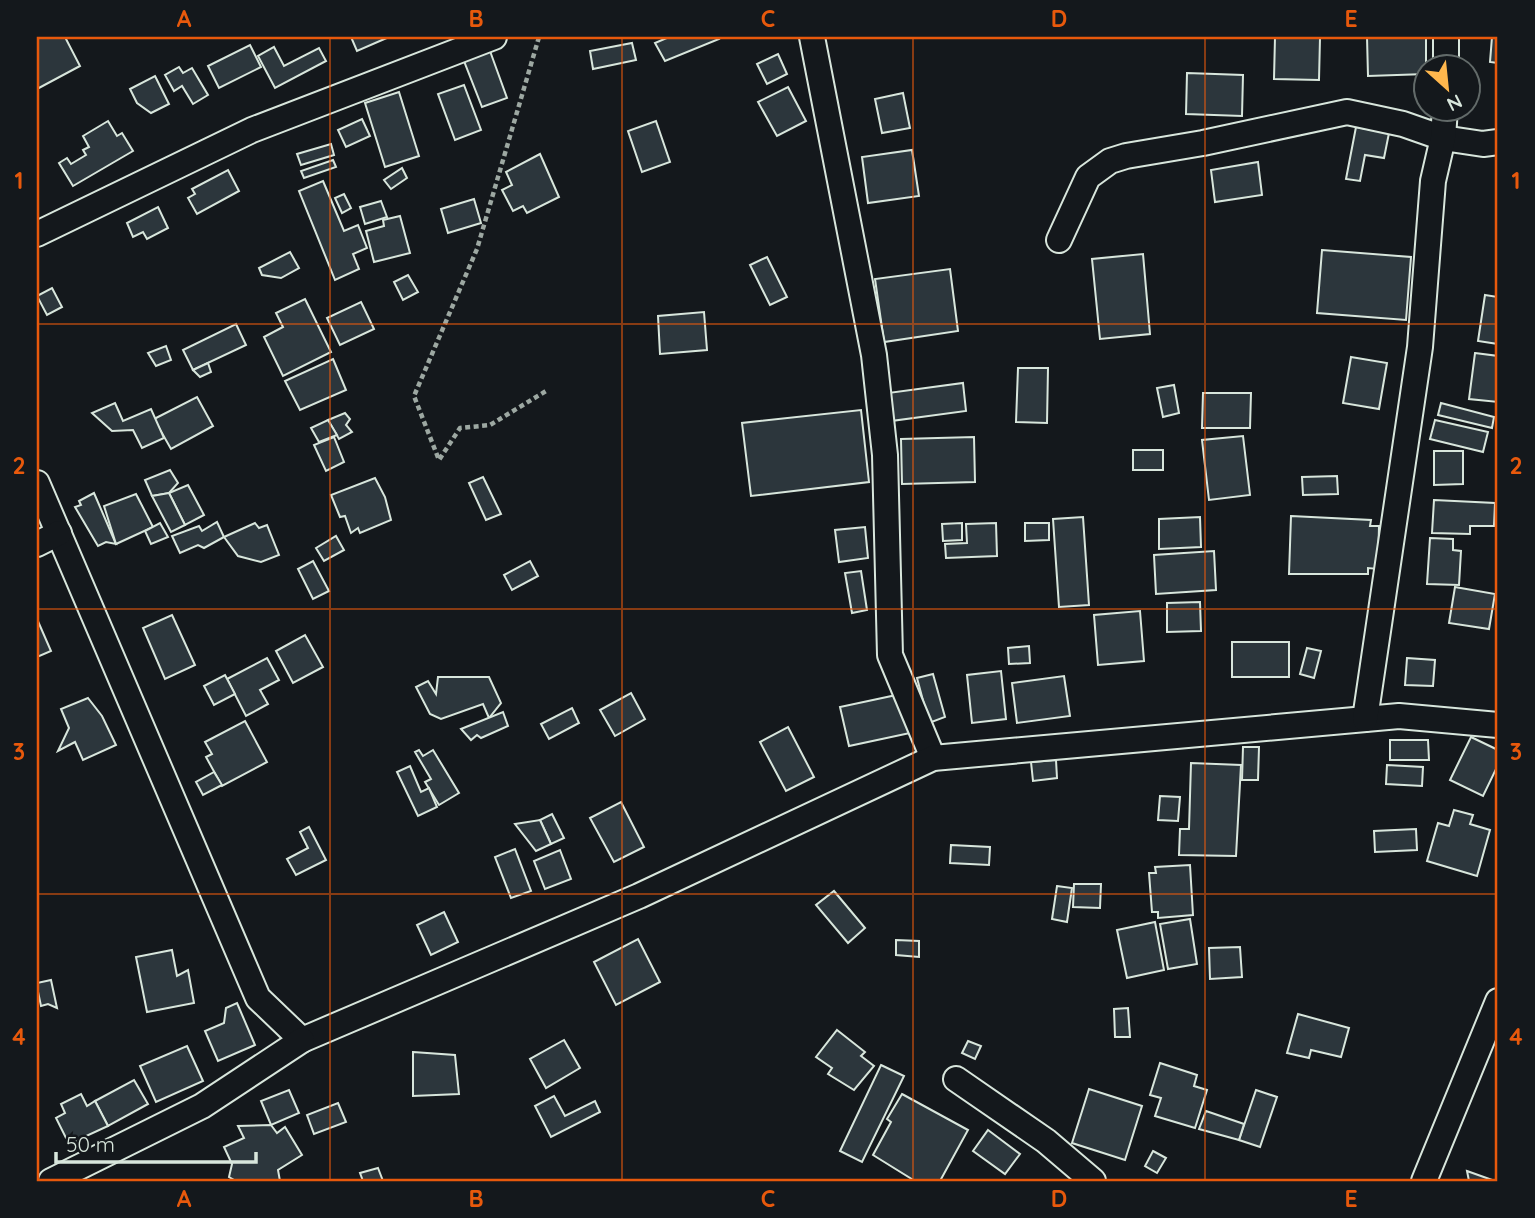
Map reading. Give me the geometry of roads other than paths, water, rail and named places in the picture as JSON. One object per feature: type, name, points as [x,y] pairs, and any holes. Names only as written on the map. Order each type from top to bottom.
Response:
[{"type":"street","points":[[37,234],[252,130],[494,37]]},
{"type":"street","points":[[812,37],[874,355],[885,455],[890,655],[933,758]]},
{"type":"street","points":[[1059,240],[1088,177],[1110,161],[1126,156],[1203,144],[1347,112],[1403,124],[1443,138],[1483,144],[1498,142]]},
{"type":"street","points":[[1365,719],[1420,346],[1433,181],[1443,138],[1444,122]]},
{"type":"street","points":[[37,483],[258,998],[302,1040]]},
{"type":"street","points":[[37,544],[59,533]]},
{"type":"street","points":[[51,1181],[202,1106],[302,1040],[639,896],[933,758],[1399,716],[1498,725]]},
{"type":"street","points":[[1424,1181],[1498,1001]]},
{"type":"street","points":[[956,1079],[1046,1141],[1093,1181]]}]
